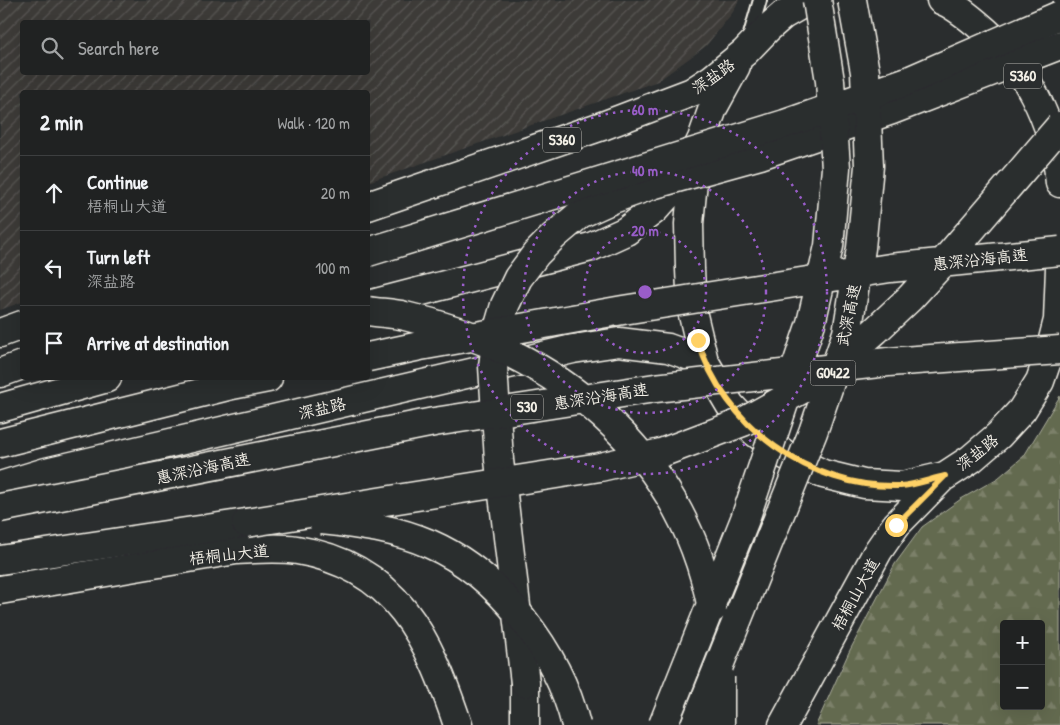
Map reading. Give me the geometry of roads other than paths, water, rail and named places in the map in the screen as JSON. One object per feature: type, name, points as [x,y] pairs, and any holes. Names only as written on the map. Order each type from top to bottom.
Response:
[{"type":"main road","name":"深盐路","points":[[370,205],[661,105],[692,92],[712,79],[745,52],[783,15],[809,0]]},
{"type":"main road","name":"武深高速","points":[[664,725],[748,510],[811,323],[829,246],[836,168],[830,81],[817,0]]},
{"type":"main road","name":"武深高速","points":[[695,725],[813,432],[847,333],[862,248],[869,166],[865,72],[852,0]]},
{"type":"main road","name":"S360","points":[[940,0],[950,4],[982,28],[1018,66],[1046,121],[1055,150],[1060,183]]},
{"type":"main road","points":[[370,251],[785,124],[908,81],[1060,15]]},
{"type":"main road","points":[[525,725],[525,683],[499,460],[493,366],[498,329],[505,304],[518,278],[536,254],[580,214],[613,198],[655,184],[760,155],[892,110],[1060,45]]},
{"type":"main road","name":"深盐路","points":[[370,304],[591,247],[626,231],[654,210],[683,178],[702,139],[713,108],[728,78],[745,52]]},
{"type":"main road","points":[[0,560],[600,467],[661,453],[743,422],[806,387],[843,359],[876,330],[946,259],[1060,126]]},
{"type":"main road","name":"深盐路","points":[[702,139],[693,181],[689,224],[692,311],[704,362],[730,404],[756,432],[787,456],[823,474],[864,484],[902,486],[945,476],[971,459],[999,435],[1022,410],[1040,381],[1058,320],[1060,268]]},
{"type":"main road","name":"惠深沿海高速","points":[[370,357],[623,310],[890,268],[1060,251]]},
{"type":"main road","points":[[370,311],[404,316],[422,321],[456,331],[506,351],[548,374],[584,398],[622,433],[660,480],[684,520],[699,555],[709,591],[718,639],[721,688],[720,725]]},
{"type":"main road","points":[[0,333],[20,326]]},
{"type":"main road","name":"深盐路","points":[[0,486],[46,472],[573,349],[619,342],[668,348],[704,362]]},
{"type":"main road","name":"惠深沿海高速","points":[[0,508],[434,422],[655,388],[888,362],[1060,350]]},
{"type":"main road","points":[[0,373],[20,366]]},
{"type":"main road","points":[[0,379],[20,374]]},
{"type":"main road","points":[[0,408],[100,380]]},
{"type":"main road","points":[[0,443],[258,380]]},
{"type":"main road","name":"梧桐山大道","points":[[783,725],[878,551],[896,525],[945,476]]},
{"type":"main road","points":[[246,523],[318,520],[359,524],[393,532],[430,544],[469,567],[498,591],[532,631],[556,671],[576,725]]},
{"type":"main road","name":"梧桐山大道","points":[[0,590],[236,550],[266,548],[296,550],[322,556],[350,566],[381,586],[406,611],[426,644],[445,686],[458,725]]},
{"type":"lane","points":[[745,52],[760,0]]}]
